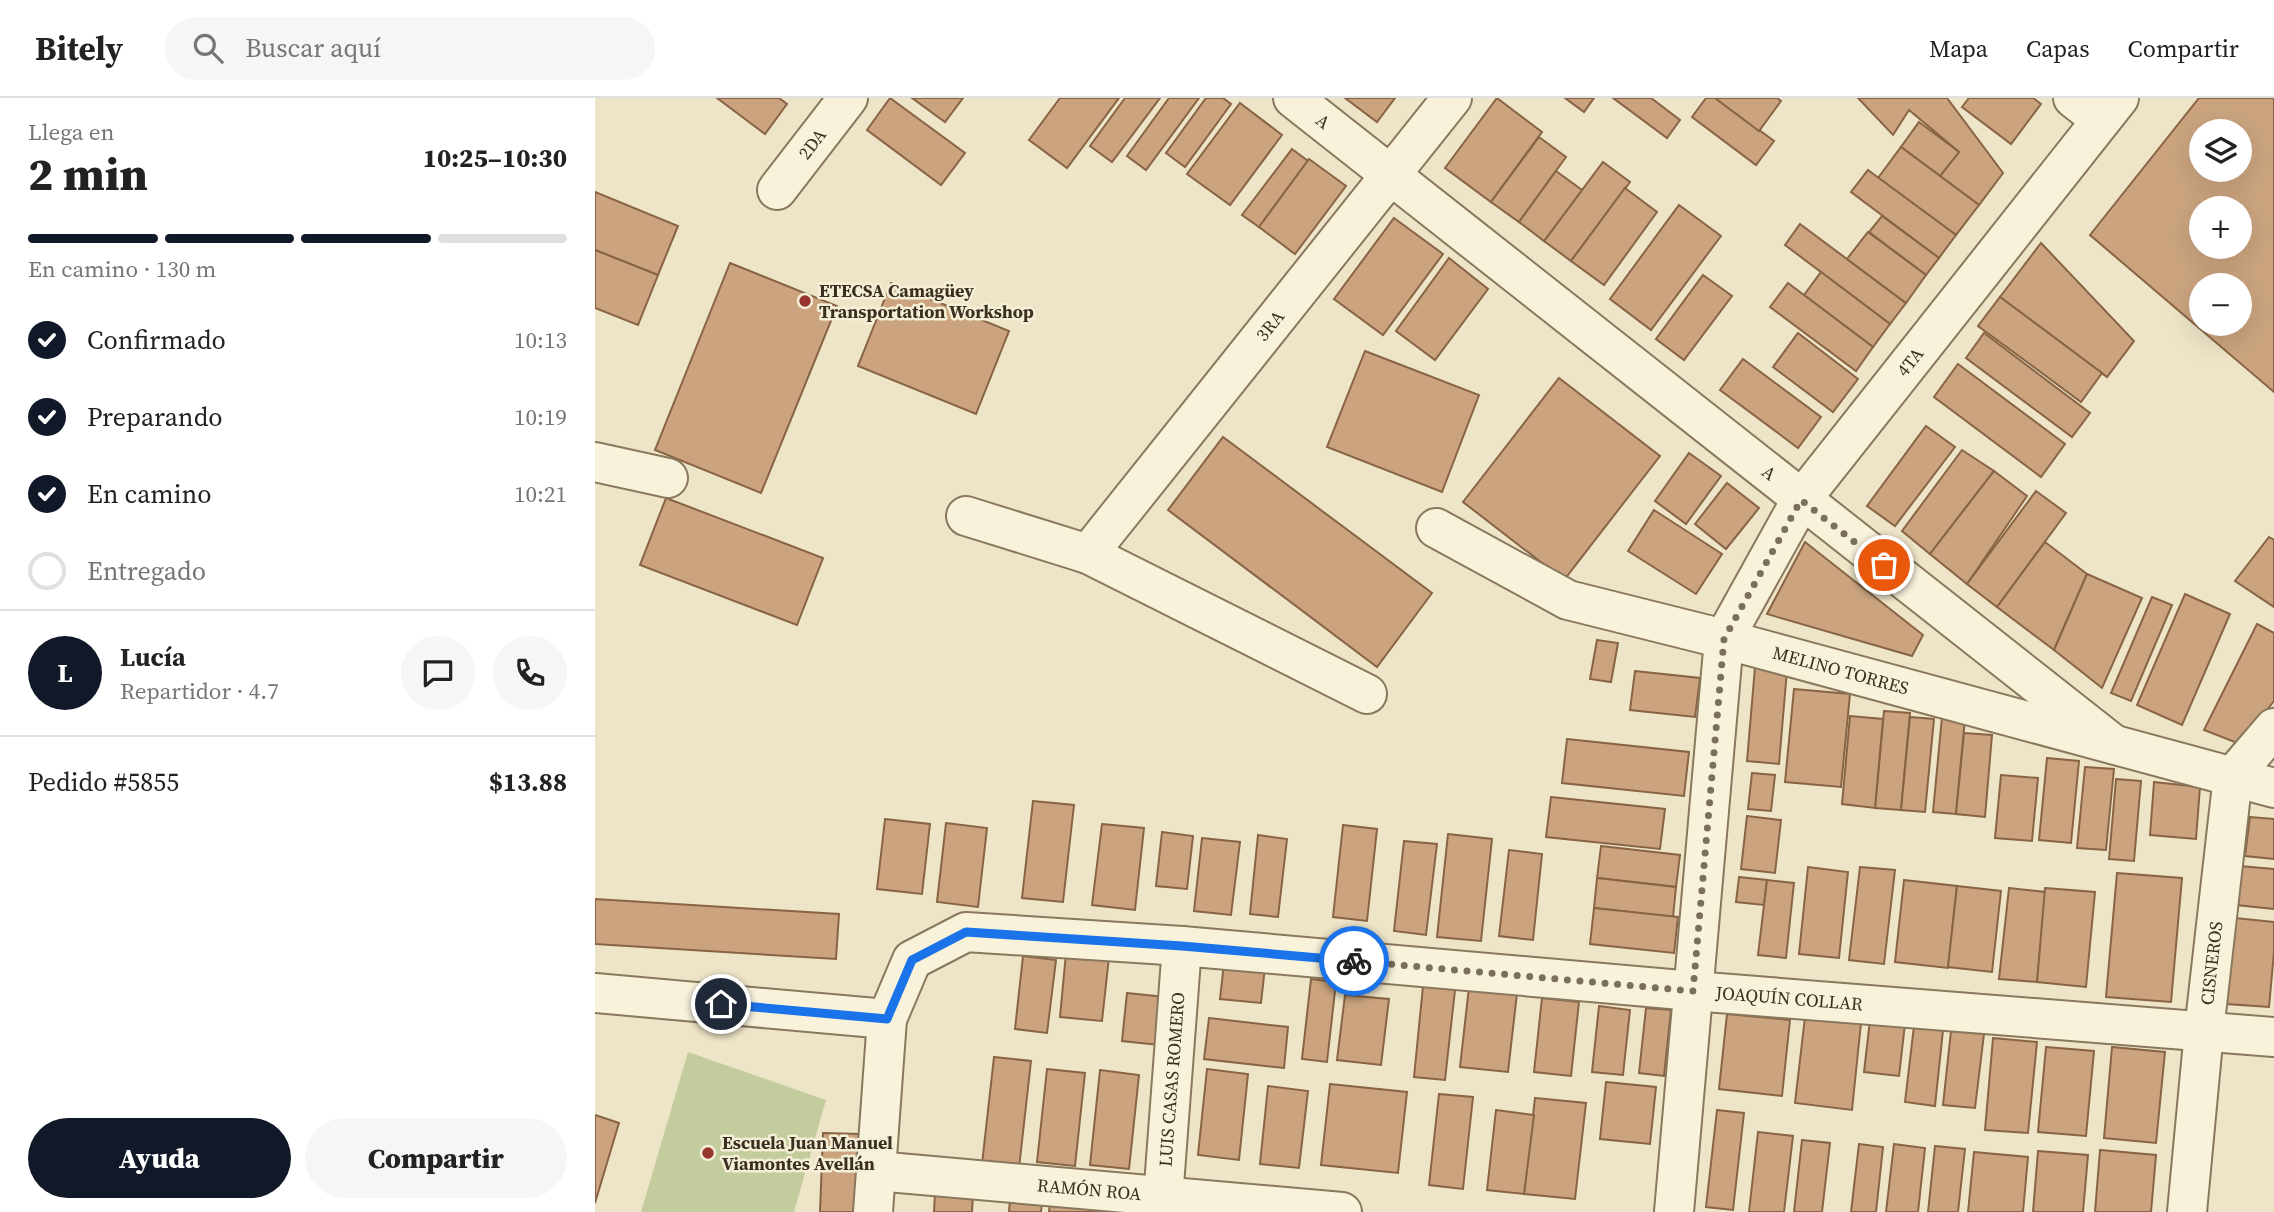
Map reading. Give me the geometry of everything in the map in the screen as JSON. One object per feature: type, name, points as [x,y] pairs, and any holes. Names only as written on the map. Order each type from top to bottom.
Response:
[{"type":"street","name":"2DA","points":[[777,190],[848,98]]},
{"type":"street","name":"A","points":[[1293,98],[2113,744],[2274,788]]},
{"type":"street","name":"3RA","points":[[1088,554],[1452,98]]},
{"type":"street","name":"4TA","points":[[1724,639],[1801,500],[2098,105]]},
{"type":"street","points":[[595,463],[668,478]]},
{"type":"street","points":[[966,516],[1088,554],[1367,694]]},
{"type":"street","name":"MELINO TORRES","points":[[1436,528],[1568,600],[1724,639],[2113,744]]},
{"type":"street","points":[[1674,1212],[1724,639]]},
{"type":"street","points":[[2233,776],[2274,728]]},
{"type":"street","name":"CISNEROS","points":[[2187,1212],[2233,776]]},
{"type":"street","name":"JOAQUÍN COLLAR","points":[[873,1212],[887,1019],[912,960],[966,932],[1182,946],[2274,1038]]},
{"type":"street","name":"LUIS CASAS ROMERO","points":[[1162,1204],[1182,946]]},
{"type":"street","points":[[595,993],[887,1019]]},
{"type":"street","name":"RAMÓN ROA","points":[[876,1171],[1162,1204],[1342,1212]]},
{"type":"green space","points":[[688,1052],[826,1100],[794,1212],[641,1212]]},
{"type":"building","points":[[717,98],[779,98],[787,104],[765,134]]},
{"type":"building","points":[[890,98],[965,153],[941,185],[867,130]]},
{"type":"building","points":[[912,98],[963,98],[945,122]]},
{"type":"building","points":[[1060,98],[1119,98],[1067,168],[1029,140]]},
{"type":"building","points":[[1125,98],[1160,98],[1112,162],[1090,146]]},
{"type":"building","points":[[1169,98],[1199,98],[1146,170],[1127,156]]},
{"type":"building","points":[[1206,98],[1223,98],[1231,104],[1185,167],[1166,153]]},
{"type":"building","points":[[1345,98],[1395,98],[1377,122]]},
{"type":"building","points":[[1497,98],[1542,132],[1491,202],[1445,168]]},
{"type":"building","points":[[1565,98],[1594,98],[1584,112]]},
{"type":"building","points":[[1613,98],[1651,98],[1680,120],[1667,138]]},
{"type":"building","points":[[1706,98],[1716,98],[1774,141],[1756,165],[1692,117]]},
{"type":"building","points":[[1715,98],[1777,98],[1781,101],[1759,131]]},
{"type":"building","points":[[1858,98],[1947,98],[2003,173],[1979,205],[1940,176],[1959,152],[1909,110],[1893,135]]},
{"type":"building","points":[[1969,98],[2033,98],[2041,104],[2011,144],[1962,107]]},
{"type":"building","points":[[2199,98],[2274,98],[2274,392],[2208,336],[2252,336],[2252,273],[2189,273],[2189,319],[2090,235]]},
{"type":"building","points":[[1240,103],[1282,135],[1230,205],[1187,174]]},
{"type":"building","points":[[1919,122],[1959,152],[1940,176],[1901,147]]},
{"type":"building","points":[[1539,137],[1566,157],[1519,222],[1491,202]]},
{"type":"building","points":[[1901,147],[1979,205],[1956,235],[1878,178]]},
{"type":"building","points":[[1292,149],[1308,161],[1259,227],[1242,215]]},
{"type":"building","points":[[1309,159],[1346,186],[1295,254],[1259,227]]},
{"type":"building","points":[[1603,162],[1630,182],[1571,261],[1544,241]]},
{"type":"building","points":[[1868,170],[1956,235],[1939,258],[1851,192]]},
{"type":"building","points":[[1556,171],[1582,190],[1544,241],[1519,222]]},
{"type":"building","points":[[1625,188],[1657,212],[1604,285],[1571,261]]},
{"type":"building","points":[[595,192],[678,226],[658,275],[595,250]]},
{"type":"building","points":[[1679,205],[1721,236],[1651,330],[1610,299]]},
{"type":"building","points":[[1882,216],[1939,258],[1926,275],[1869,232]]},
{"type":"building","points":[[1394,218],[1443,254],[1383,335],[1334,299]]},
{"type":"building","points":[[1800,224],[1906,303],[1890,324],[1785,245]]},
{"type":"building","points":[[1868,232],[1926,275],[1906,303],[1847,259]]},
{"type":"building","points":[[2041,243],[2134,341],[2107,377],[2000,297]]},
{"type":"building","points":[[595,250],[658,275],[638,325],[595,308]]},
{"type":"building","points":[[1449,258],[1488,289],[1435,360],[1396,331]]},
{"type":"building","points":[[730,263],[837,306],[761,493],[655,450]]},
{"type":"building","points":[[1821,272],[1890,324],[1873,347],[1804,295]]},
{"type":"building","points":[[1703,275],[1732,296],[1684,360],[1656,339]]},
{"type":"building","points":[[891,283],[1009,331],[976,414],[858,366]]},
{"type":"building","points":[[1788,283],[1873,347],[1856,371],[1770,307]]},
{"type":"building","points":[[2000,297],[2102,373],[2081,402],[1978,326]]},
{"type":"building","points":[[1798,333],[1858,379],[1833,412],[1773,367]]},
{"type":"building","points":[[1984,333],[2090,413],[2072,437],[1966,358]]},
{"type":"building","points":[[1365,351],[1479,395],[1442,492],[1327,447]]},
{"type":"building","points":[[1743,359],[1821,417],[1798,448],[1720,390]]},
{"type":"building","points":[[1958,364],[2065,444],[2041,477],[1934,397]]},
{"type":"building","points":[[1559,378],[1660,456],[1564,580],[1463,502]]},
{"type":"building","points":[[1926,426],[1955,447],[1895,526],[1867,506]]},
{"type":"building","points":[[1223,437],[1432,593],[1377,667],[1168,510]]},
{"type":"building","points":[[1962,450],[1994,471],[1930,554],[1902,531]]},
{"type":"building","points":[[1689,453],[1721,476],[1686,524],[1655,501]]},
{"type":"building","points":[[1994,471],[2027,496],[1967,584],[1930,554]]},
{"type":"building","points":[[1727,483],[1759,508],[1726,549],[1695,524]]},
{"type":"building","points":[[2036,491],[2066,513],[1997,607],[1967,584]]},
{"type":"building","points":[[666,498],[823,558],[797,625],[640,565]]},
{"type":"building","points":[[1654,510],[1722,554],[1696,594],[1628,551]]},
{"type":"building","points":[[2269,537],[2274,540],[2274,607],[2235,581]]},
{"type":"building","points":[[1805,542],[1923,635],[1912,656],[1767,614]]},
{"type":"building","points":[[2045,542],[2087,574],[2054,650],[1997,607]]},
{"type":"building","points":[[2087,574],[2142,598],[2102,688],[2054,650]]},
{"type":"building","points":[[2185,594],[2230,614],[2182,725],[2137,705]]},
{"type":"building","points":[[2152,597],[2172,605],[2131,701],[2111,693]]},
{"type":"building","points":[[2257,624],[2274,633],[2274,701],[2240,744],[2204,730]]},
{"type":"building","points":[[1597,640],[1618,643],[1611,682],[1590,679]]},
{"type":"building","points":[[1755,667],[1787,670],[1779,764],[1747,761]]},
{"type":"building","points":[[1635,671],[1700,678],[1695,717],[1630,710]]},
{"type":"building","points":[[1794,689],[1850,694],[1841,787],[1785,782]]},
{"type":"building","points":[[1884,711],[1910,713],[1901,810],[1875,808]]},
{"type":"building","points":[[1850,716],[1883,719],[1875,808],[1842,804]]},
{"type":"building","points":[[1910,717],[1934,719],[1925,812],[1901,810]]},
{"type":"building","points":[[1942,717],[1965,719],[1956,814],[1933,812]]},
{"type":"building","points":[[1964,733],[1992,735],[1985,817],[1956,814]]},
{"type":"building","points":[[1567,739],[1689,752],[1684,796],[1562,783]]},
{"type":"building","points":[[2047,758],[2079,761],[2071,843],[2039,840]]},
{"type":"building","points":[[2085,767],[2114,769],[2106,850],[2077,848]]},
{"type":"building","points":[[1752,773],[1775,775],[1771,811],[1748,809]]},
{"type":"building","points":[[2001,775],[2038,778],[2032,841],[1995,838]]},
{"type":"building","points":[[2116,779],[2141,781],[2134,861],[2109,859]]},
{"type":"building","points":[[2154,782],[2200,787],[2196,839],[2150,835]]},
{"type":"building","points":[[1551,797],[1665,809],[1660,849],[1546,837]]},
{"type":"building","points":[[1033,801],[1074,805],[1063,902],[1022,898]]},
{"type":"building","points":[[1747,816],[1781,820],[1775,873],[1741,869]]},
{"type":"building","points":[[2250,817],[2274,819],[2274,859],[2245,856]]},
{"type":"building","points":[[885,819],[930,824],[922,894],[877,889]]},
{"type":"building","points":[[946,823],[987,828],[978,907],[937,902]]},
{"type":"building","points":[[1102,824],[1144,828],[1135,910],[1092,905]]},
{"type":"building","points":[[1343,825],[1377,829],[1367,921],[1333,917]]},
{"type":"building","points":[[1162,832],[1193,836],[1187,889],[1156,886]]},
{"type":"building","points":[[1448,834],[1492,839],[1481,941],[1437,937]]},
{"type":"building","points":[[1258,835],[1287,839],[1278,917],[1250,914]]},
{"type":"building","points":[[1202,838],[1240,842],[1231,915],[1194,911]]},
{"type":"building","points":[[1404,841],[1437,844],[1426,935],[1394,931]]},
{"type":"building","points":[[1601,846],[1680,855],[1676,887],[1597,878]]},
{"type":"building","points":[[1509,850],[1542,854],[1533,940],[1499,936]]},
{"type":"building","points":[[2240,866],[2274,869],[2274,909],[2236,905]]},
{"type":"building","points":[[1808,867],[1848,872],[1839,958],[1799,954]]},
{"type":"building","points":[[1860,867],[1895,870],[1884,964],[1849,960]]},
{"type":"building","points":[[2117,873],[2182,878],[2171,1002],[2106,997]]},
{"type":"building","points":[[1739,877],[1767,880],[1764,905],[1736,902]]},
{"type":"building","points":[[1597,878],[1676,887],[1673,917],[1594,908]]},
{"type":"building","points":[[1767,880],[1794,883],[1786,958],[1758,955]]},
{"type":"building","points":[[1904,880],[1957,886],[1948,968],[1895,962]]},
{"type":"building","points":[[1957,886],[2001,891],[1992,972],[1948,967]]},
{"type":"building","points":[[2009,888],[2046,892],[2037,982],[1999,979]]},
{"type":"building","points":[[2045,888],[2095,892],[2086,987],[2037,982]]},
{"type":"building","points":[[595,899],[839,914],[836,959],[595,944]]},
{"type":"building","points":[[1594,908],[1678,917],[1674,953],[1590,944]]},
{"type":"building","points":[[2235,918],[2274,922],[2269,1007],[2226,1004]]},
{"type":"building","points":[[1066,953],[1109,957],[1102,1021],[1060,1017]]},
{"type":"building","points":[[1023,956],[1056,960],[1047,1033],[1015,1029]]},
{"type":"building","points":[[1224,963],[1265,967],[1261,1003],[1220,999]]},
{"type":"building","points":[[1311,979],[1336,982],[1327,1062],[1302,1059]]},
{"type":"building","points":[[1423,986],[1455,990],[1445,1080],[1414,1077]]},
{"type":"building","points":[[1469,987],[1517,993],[1508,1072],[1460,1067]]},
{"type":"building","points":[[1127,993],[1164,997],[1159,1045],[1122,1041]]},
{"type":"building","points":[[1345,995],[1389,999],[1381,1065],[1337,1060]]},
{"type":"building","points":[[1542,998],[1579,1002],[1571,1076],[1534,1072]]},
{"type":"building","points":[[1599,1006],[1630,1010],[1623,1075],[1592,1072]]},
{"type":"building","points":[[1646,1008],[1671,1010],[1664,1076],[1639,1073]]},
{"type":"building","points":[[1727,1014],[1790,1020],[1782,1096],[1719,1089]]},
{"type":"building","points":[[1805,1017],[1861,1023],[1852,1110],[1795,1103]]},
{"type":"building","points":[[1209,1018],[1288,1027],[1284,1068],[1204,1059]]},
{"type":"building","points":[[1870,1020],[1905,1024],[1899,1076],[1864,1072]]},
{"type":"building","points":[[1914,1026],[1943,1030],[1935,1106],[1905,1102]]},
{"type":"building","points":[[1951,1031],[1984,1034],[1975,1108],[1943,1105]]},
{"type":"building","points":[[1993,1038],[2037,1042],[2028,1133],[1985,1130]]},
{"type":"building","points":[[2046,1047],[2094,1051],[2086,1136],[2038,1132]]},
{"type":"building","points":[[2112,1047],[2165,1052],[2156,1143],[2104,1138]]},
{"type":"building","points":[[994,1057],[1031,1061],[1019,1168],[982,1164]]},
{"type":"building","points":[[1047,1069],[1085,1073],[1075,1166],[1037,1162]]},
{"type":"building","points":[[1207,1069],[1248,1074],[1239,1160],[1198,1155]]},
{"type":"building","points":[[1100,1070],[1139,1075],[1129,1169],[1090,1165]]},
{"type":"building","points":[[1606,1082],[1656,1087],[1650,1144],[1600,1139]]},
{"type":"building","points":[[1330,1084],[1407,1092],[1398,1173],[1321,1165]]},
{"type":"building","points":[[1268,1086],[1308,1091],[1299,1168],[1260,1164]]},
{"type":"building","points":[[1439,1094],[1473,1097],[1463,1189],[1429,1185]]},
{"type":"building","points":[[1535,1098],[1586,1103],[1575,1199],[1524,1194]]},
{"type":"building","points":[[1496,1110],[1534,1115],[1524,1194],[1487,1190]]},
{"type":"building","points":[[1717,1110],[1744,1113],[1733,1210],[1706,1207]]},
{"type":"building","points":[[595,1115],[619,1123],[595,1203]]},
{"type":"building","points":[[1758,1132],[1793,1136],[1784,1212],[1749,1212]]},
{"type":"building","points":[[823,1133],[860,1134],[857,1212],[820,1212]]},
{"type":"building","points":[[1802,1140],[1830,1143],[1822,1212],[1794,1212]]},
{"type":"building","points":[[1859,1144],[1883,1147],[1876,1212],[1851,1212]]},
{"type":"building","points":[[1894,1144],[1925,1148],[1918,1212],[1886,1212]]},
{"type":"building","points":[[1935,1146],[1965,1149],[1958,1212],[1928,1212]]},
{"type":"building","points":[[2100,1150],[2156,1155],[2151,1212],[2095,1212]]},
{"type":"building","points":[[2038,1151],[2088,1155],[2083,1212],[2033,1212]]},
{"type":"building","points":[[1974,1152],[2028,1157],[2023,1212],[1968,1212]]},
{"type":"building","points":[[935,1193],[973,1195],[972,1212],[934,1212]]},
{"type":"building","points":[[1010,1199],[1042,1202],[1041,1212],[1009,1212]]},
{"type":"building","points":[[1050,1201],[1131,1212],[1049,1212]]},
{"type":"way so far","points":[[1354,961],[1693,991],[1724,639],[1801,500],[1884,565]]},
{"type":"place","name":"ETECSA Camagüey Transportation Workshop","points":[[805,301]]},
{"type":"place","name":"Escuela Juan Manuel Viamontes Avellán","points":[[708,1153]]},
{"type":"route","points":[[721,1004],[887,1019],[912,960],[966,932],[1182,946],[1354,961]]}]
